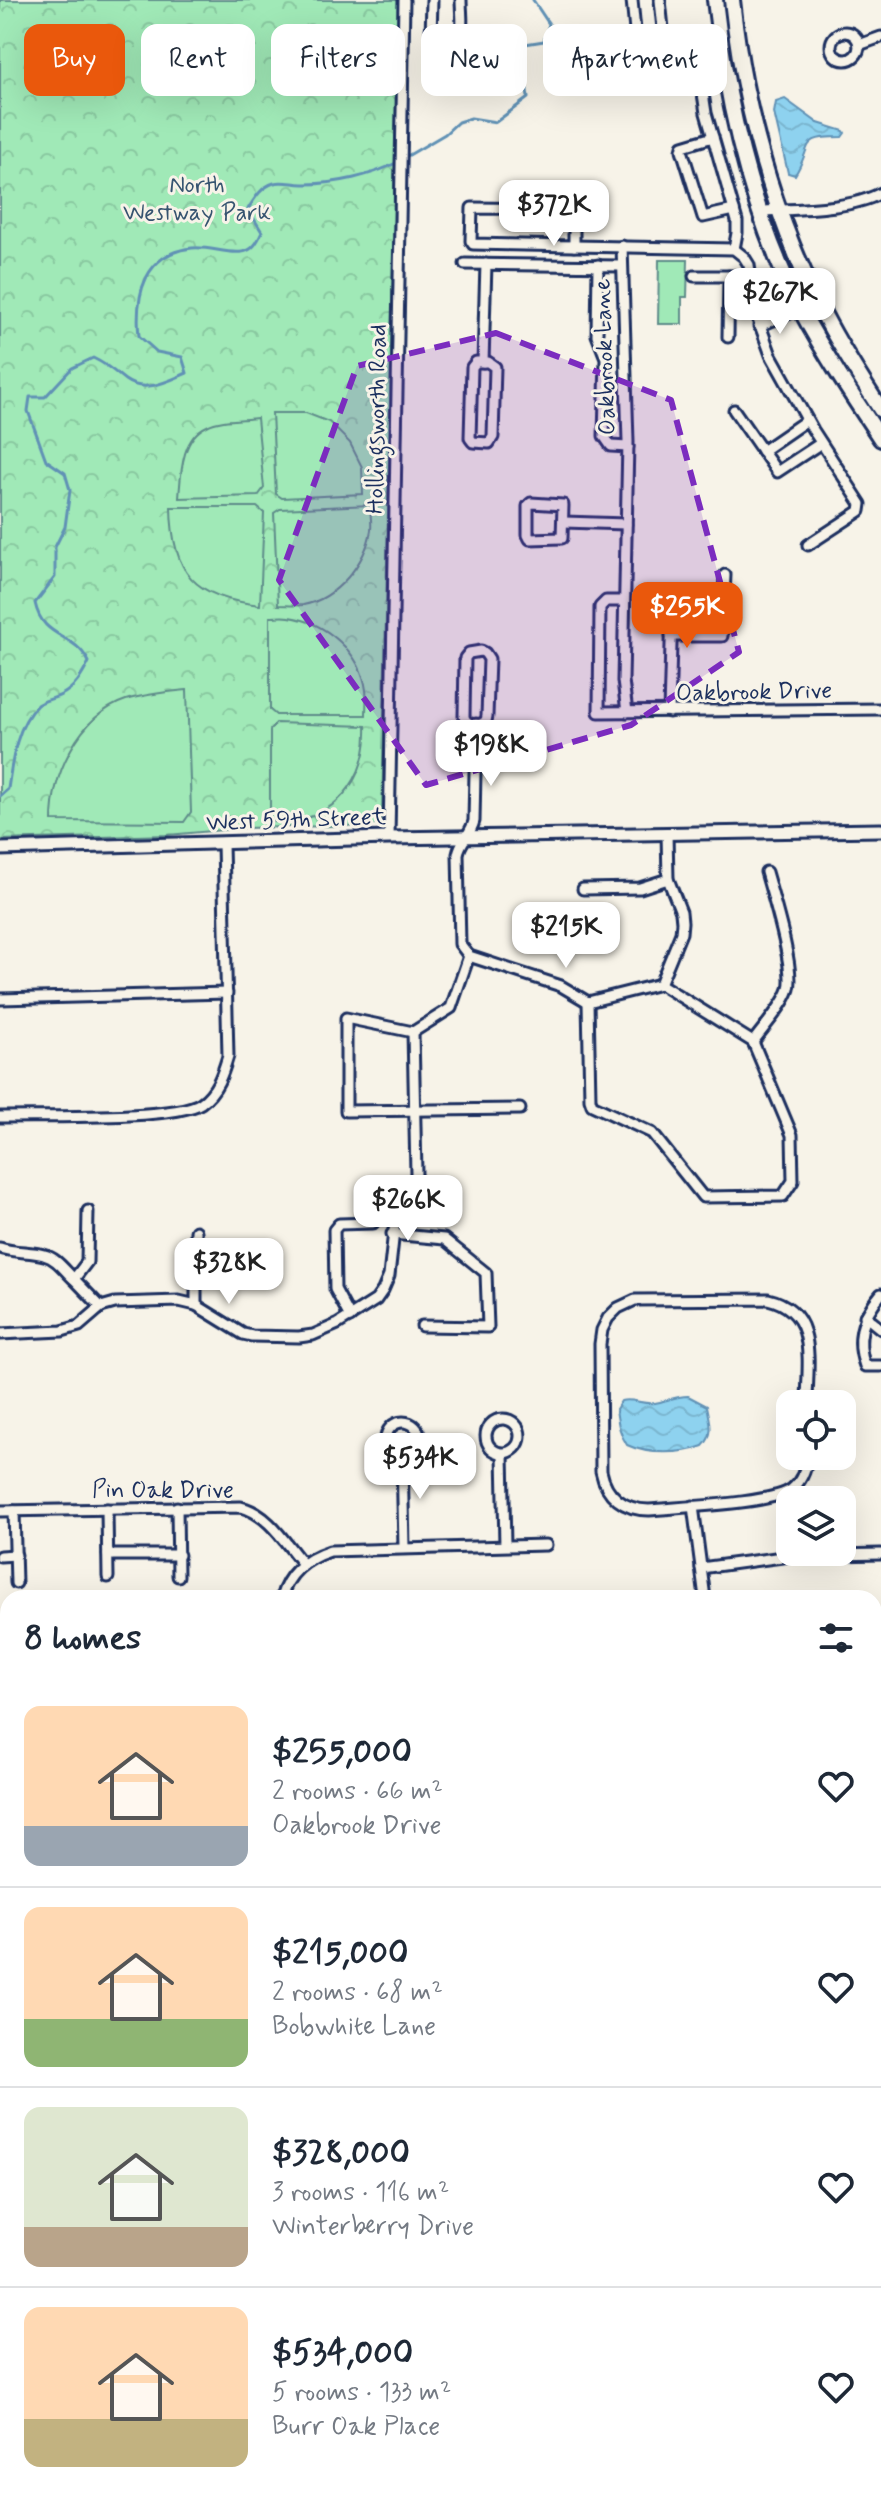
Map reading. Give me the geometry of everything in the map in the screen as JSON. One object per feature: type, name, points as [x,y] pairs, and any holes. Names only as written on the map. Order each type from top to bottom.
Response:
[{"type":"main road","points":[[715,0],[734,127],[761,211],[800,308],[881,439]]},
{"type":"main road","points":[[732,0],[738,48],[760,153],[794,249],[818,301],[881,410]]},
{"type":"street","name":"Hollingsworth Road","points":[[389,838],[404,0]]},
{"type":"street","points":[[432,0],[433,44],[447,50],[458,45],[460,39],[461,0]]},
{"type":"street","points":[[632,0],[634,24]]},
{"type":"street","points":[[660,0],[662,24]]},
{"type":"street","points":[[859,45],[881,37]]},
{"type":"street","points":[[703,96],[738,227],[734,249]]},
{"type":"street","points":[[713,137],[683,146],[686,163],[703,217],[734,210]]},
{"type":"street","points":[[761,211],[845,204],[881,193]]},
{"type":"street","points":[[574,246],[574,211],[570,209],[471,209],[473,244],[574,246],[622,246],[734,249],[744,257],[759,326],[771,355],[807,420],[862,506],[860,511],[808,545]]},
{"type":"street","name":"Oakbrook Lane","points":[[622,246],[628,447],[623,681],[627,712]]},
{"type":"street","points":[[465,264],[621,266]]},
{"type":"street","points":[[483,362],[486,264]]},
{"type":"street","name":"Oakbrook Lane","points":[[598,265],[597,335],[606,358],[604,436],[611,446],[628,447]]},
{"type":"street","points":[[694,276],[750,276]]},
{"type":"street","points":[[728,337],[729,276]]},
{"type":"street","points":[[759,326],[818,301]]},
{"type":"street","points":[[476,362],[483,362],[492,363],[495,367],[493,437],[489,443],[473,442],[470,437],[472,367],[476,362]]},
{"type":"street","points":[[734,410],[779,472],[821,443]]},
{"type":"street","points":[[762,451],[807,420]]},
{"type":"street","points":[[529,504],[562,504],[564,522],[564,535],[560,540],[530,539],[529,504]]},
{"type":"street","points":[[564,522],[626,524]]},
{"type":"street","points":[[671,636],[719,637],[724,633],[725,575]]},
{"type":"street","points":[[624,601],[606,601],[600,607],[598,711],[627,712]]},
{"type":"street","points":[[669,712],[672,611],[675,608],[725,609]]},
{"type":"street","points":[[481,651],[489,659],[487,716],[484,723],[476,724],[468,723],[464,717],[465,658],[469,653],[481,651]]},
{"type":"street","name":"Oakbrook Drive","points":[[627,712],[881,709]]},
{"type":"street","points":[[476,724],[474,821],[460,844],[458,854],[460,944],[469,956],[561,986],[588,1002],[660,984],[753,1042],[792,1135],[793,1181],[783,1196],[703,1197],[652,1133],[592,1105],[588,1002]]},
{"type":"street","name":"West 59th Street","points":[[0,849],[466,836],[881,830]]},
{"type":"street","points":[[660,984],[681,933],[682,922],[668,879],[667,833]]},
{"type":"street","points":[[0,1117],[169,1113],[200,1104],[218,1084],[228,1056],[223,844]]},
{"type":"street","points":[[753,1042],[787,994],[791,974],[766,872]]},
{"type":"street","points":[[583,889],[640,888],[668,879]]},
{"type":"street","points":[[469,956],[451,1008],[413,1032],[346,1018],[347,1111],[520,1109]]},
{"type":"street","points":[[0,999],[227,993]]},
{"type":"street","points":[[0,1334],[62,1331],[83,1324],[101,1307],[115,1303],[170,1301],[196,1305],[242,1334],[313,1335],[326,1331],[376,1300],[389,1273],[396,1213],[416,1174],[413,1032]]},
{"type":"street","points":[[74,1279],[87,1262],[88,1211]]},
{"type":"street","points":[[350,1317],[335,1289],[334,1230],[339,1224],[373,1223]]},
{"type":"street","points":[[196,1231],[196,1305]]},
{"type":"street","points":[[392,1234],[444,1239],[486,1273],[488,1327],[422,1326]]},
{"type":"street","points":[[0,1248],[14,1253],[46,1255],[57,1262],[101,1307]]},
{"type":"street","points":[[881,1294],[865,1316],[860,1352],[865,1366],[881,1366]]},
{"type":"street","points":[[805,1470],[790,1491],[768,1499],[635,1509],[615,1499],[605,1485],[601,1467],[600,1344],[606,1321],[614,1311],[630,1302],[768,1299],[781,1303],[795,1313],[803,1325],[807,1390]]},
{"type":"street","points":[[865,1316],[881,1329]]},
{"type":"street","points":[[503,1454],[505,1545]]},
{"type":"street","points":[[402,1456],[404,1547]]},
{"type":"street","name":"Pin Oak Drive","points":[[0,1511],[233,1506],[251,1510],[268,1522],[303,1564]]},
{"type":"street","points":[[693,1506],[704,1590]]},
{"type":"street","points":[[177,1507],[178,1576]]},
{"type":"street","points":[[107,1509],[108,1577]]},
{"type":"street","points":[[14,1511],[16,1583]]},
{"type":"street","points":[[285,1590],[290,1578],[303,1564],[330,1551],[546,1545]]},
{"type":"street","points":[[701,1568],[790,1556],[881,1554]]},
{"type":"street","points":[[0,1556],[16,1555]]},
{"type":"street","points":[[108,1555],[179,1555]]},
{"type":"highlighted area","points":[[496,333],[671,400],[739,652],[631,725],[426,785],[279,580],[357,366]]},
{"type":"green space","name":"North Westway Park","points":[[0,0],[398,0],[398,24],[271,24],[271,96],[396,96],[382,819],[376,825],[0,840]]},
{"type":"green space","points":[[659,260],[688,260],[687,297],[682,297],[682,324],[658,324]]},
{"type":"green space","points":[[272,413],[306,413],[329,422],[350,443],[362,467],[363,494],[282,498],[276,494]]},
{"type":"green space","points":[[257,418],[264,488],[258,496],[179,498],[184,457],[198,432],[218,422]]},
{"type":"green space","points":[[370,505],[368,542],[348,577],[315,601],[303,605],[278,605],[274,513],[280,509]]},
{"type":"green space","points":[[171,507],[257,507],[264,513],[260,605],[218,596],[191,578],[176,549]]},
{"type":"green space","points":[[270,617],[303,620],[340,642],[363,676],[366,715],[276,715],[270,710]]},
{"type":"green space","points":[[187,690],[191,812],[184,822],[52,821],[53,803],[63,767],[81,733],[94,719],[126,700]]},
{"type":"green space","points":[[276,723],[366,726],[362,759],[349,787],[327,809],[292,822],[270,822],[270,730]]},
{"type":"water","points":[[785,99],[818,123],[845,133],[842,137],[819,139],[809,144],[795,175],[788,173],[774,113],[776,102]]},
{"type":"water","points":[[688,1396],[707,1406],[710,1432],[703,1446],[665,1452],[627,1445],[616,1409],[621,1401],[651,1403]]},
{"type":"waterway","points":[[404,158],[445,134],[458,122],[471,118],[496,122],[528,98],[525,75],[517,56],[525,44],[544,41],[549,24],[533,0]]},
{"type":"waterway","points":[[0,796],[8,789],[16,745],[24,723],[39,703],[70,689],[89,662],[75,645],[51,630],[39,615],[35,603],[55,577],[55,547],[65,527],[70,490],[65,473],[46,460],[28,411],[30,397],[45,397],[72,368],[93,358],[125,380],[140,386],[156,385],[187,373],[182,357],[157,352],[139,336],[141,291],[153,267],[163,258],[192,248],[236,252],[249,250],[262,232],[248,209],[269,185],[278,182],[317,184],[341,181],[398,162]]}]
